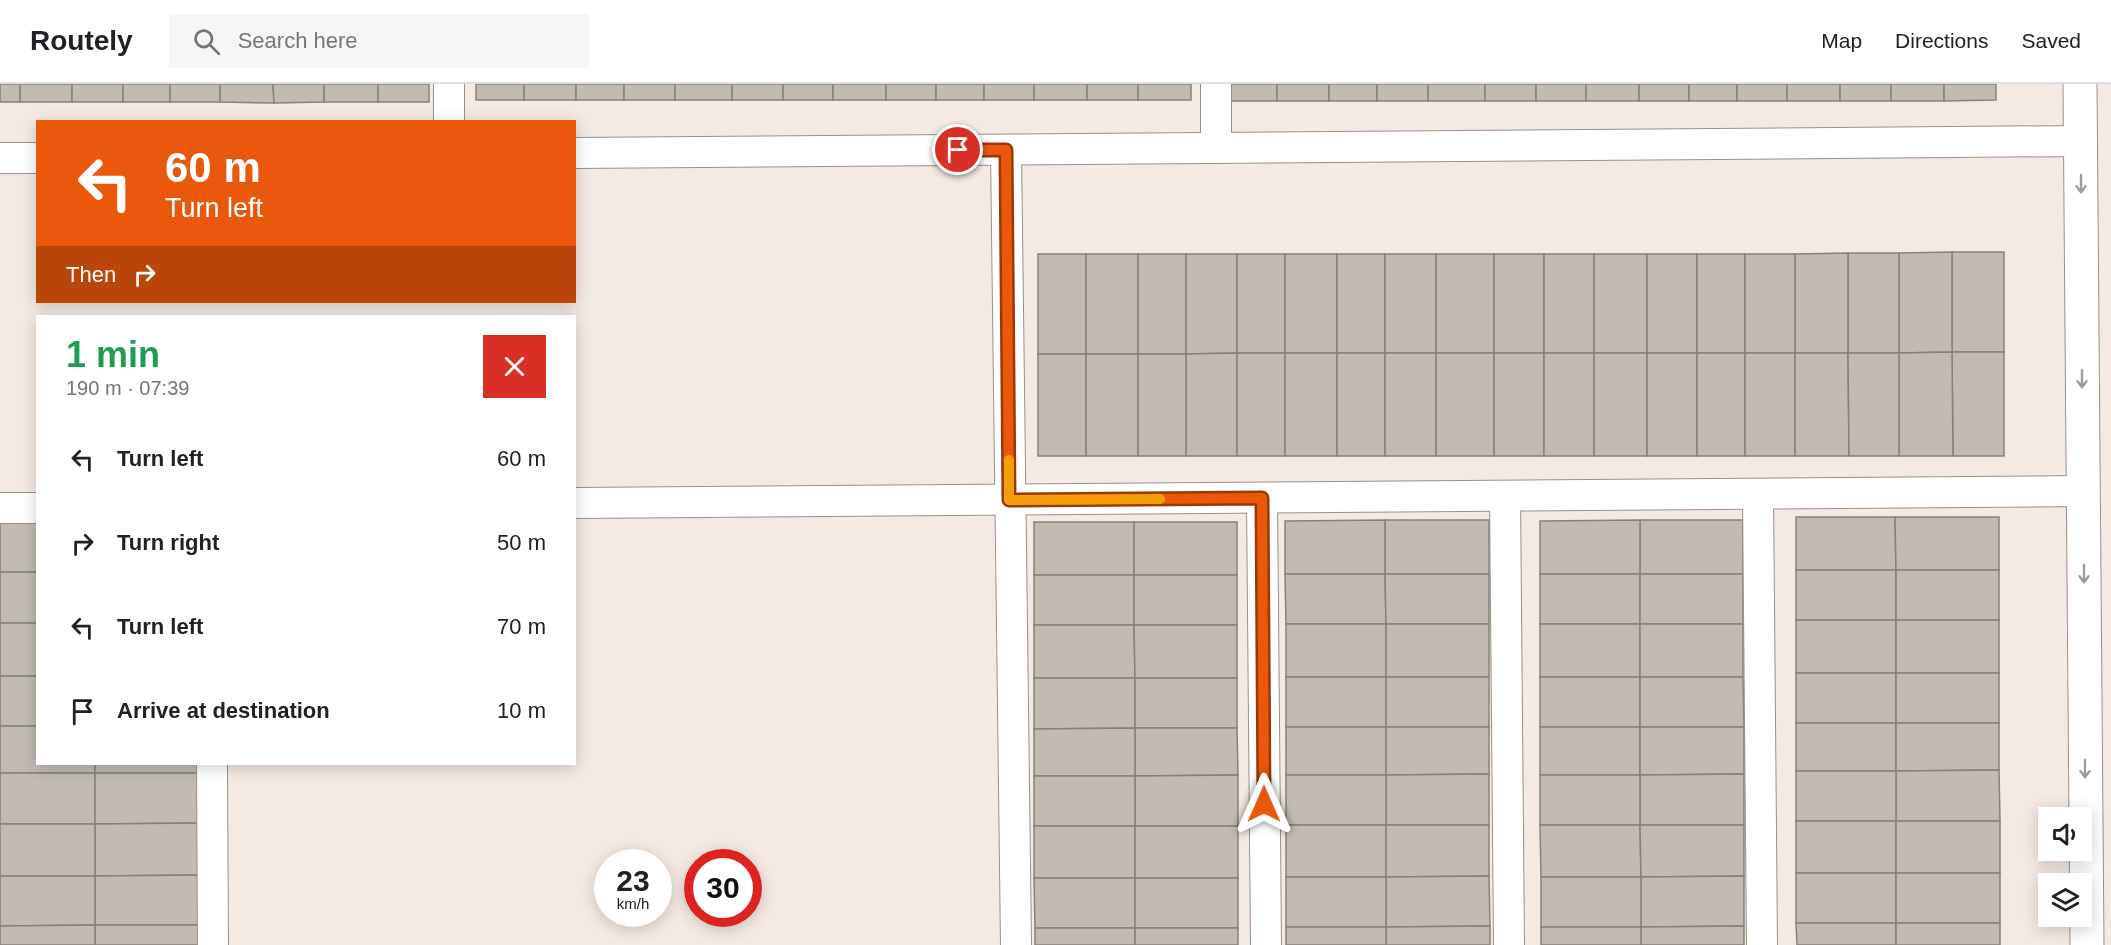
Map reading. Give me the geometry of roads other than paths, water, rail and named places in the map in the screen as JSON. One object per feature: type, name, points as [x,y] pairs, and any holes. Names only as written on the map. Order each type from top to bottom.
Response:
[{"type":"street","points":[[449,84],[449,120]]},
{"type":"street","points":[[1216,84],[1216,148]]},
{"type":"street","points":[[2080,84],[2087,945]]},
{"type":"street","points":[[576,153],[2080,141]]},
{"type":"street","points":[[1006,150],[1016,945]]},
{"type":"street","points":[[0,158],[36,158]]},
{"type":"street","points":[[576,504],[2083,491]]},
{"type":"street","points":[[1758,494],[1762,945]]},
{"type":"street","points":[[1505,496],[1509,945]]},
{"type":"street","points":[[1262,498],[1266,945]]},
{"type":"street","points":[[0,508],[36,508]]},
{"type":"street","points":[[212,765],[213,945]]}]
